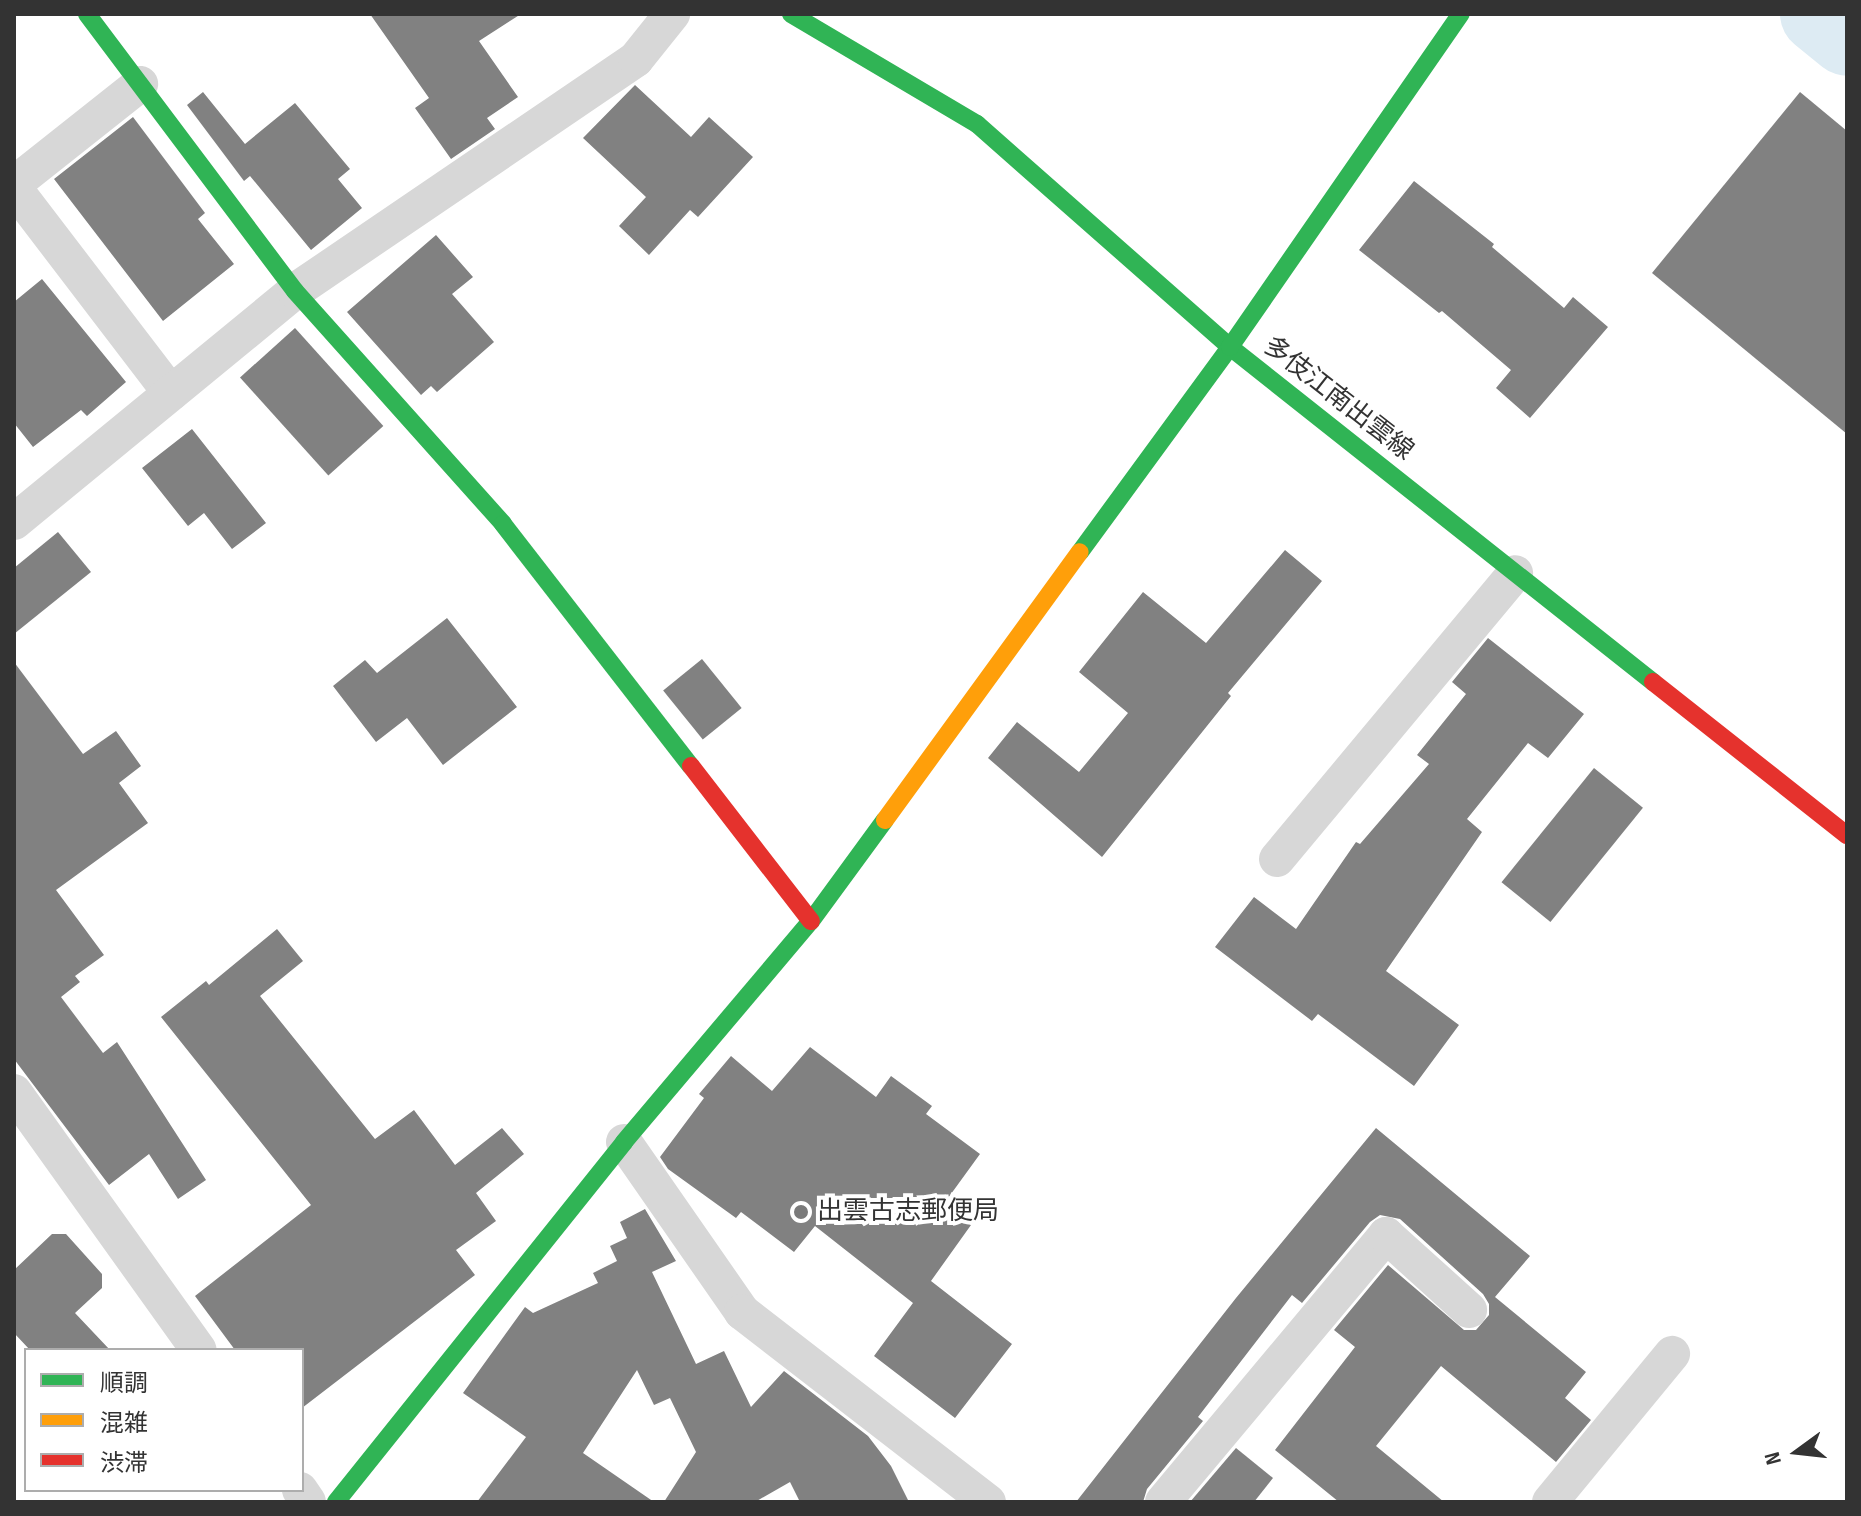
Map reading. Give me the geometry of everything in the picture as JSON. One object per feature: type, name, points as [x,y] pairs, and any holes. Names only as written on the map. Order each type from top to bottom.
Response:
[{"type":"street","points":[[87,14],[295,291],[503,524],[811,921]]},
{"type":"street","points":[[14,522],[295,291],[636,59],[672,14]]},
{"type":"street","name":"多伎江南出雲線","points":[[791,14],[977,124],[1230,347],[1847,835]]},
{"type":"street","points":[[336,1502],[624,1142],[811,921],[1230,347],[1461,14]]},
{"type":"street","points":[[140,84],[14,186],[171,393]]},
{"type":"street","points":[[1277,859],[1515,573]]},
{"type":"street","points":[[14,1092],[198,1348]]},
{"type":"street","points":[[624,1142],[742,1312],[988,1502]]},
{"type":"street","points":[[1163,1502],[1386,1235],[1469,1310]]},
{"type":"street","points":[[1550,1502],[1672,1354]]},
{"type":"building","points":[[370,14],[521,14],[479,41],[518,97],[487,118],[495,129],[451,159],[415,108],[429,98]]},
{"type":"building","points":[[635,85],[691,137],[709,117],[753,157],[698,217],[690,210],[649,255],[619,226],[646,197],[583,138]]},
{"type":"building","points":[[203,92],[245,144],[295,103],[350,169],[338,179],[362,208],[311,250],[250,176],[244,181],[187,105]]},
{"type":"building","points":[[1800,92],[1847,131],[1847,434],[1652,273]]},
{"type":"building","points":[[133,117],[205,213],[198,219],[234,264],[163,321],[54,179]]},
{"type":"building","points":[[1414,181],[1494,244],[1492,247],[1564,308],[1573,297],[1608,327],[1530,418],[1496,388],[1511,370],[1442,311],[1439,313],[1359,250]]},
{"type":"building","points":[[436,235],[473,277],[452,294],[494,342],[437,392],[431,386],[421,395],[347,312]]},
{"type":"building","points":[[42,279],[126,382],[87,416],[81,410],[33,447],[14,423],[14,302]]},
{"type":"building","points":[[295,328],[383,426],[328,476],[240,378]]},
{"type":"building","points":[[192,429],[266,523],[232,549],[204,513],[188,526],[142,468]]},
{"type":"building","points":[[58,532],[91,572],[14,634],[14,568]]},
{"type":"building","points":[[1285,550],[1322,581],[1228,693],[1231,696],[1102,857],[988,758],[1017,722],[1079,772],[1128,713],[1079,672],[1143,592],[1206,643]]},
{"type":"building","points":[[447,618],[517,707],[443,765],[407,718],[376,742],[333,686],[365,660],[377,673]]},
{"type":"building","points":[[1488,638],[1584,714],[1548,758],[1528,743],[1467,819],[1482,832],[1386,971],[1459,1025],[1414,1086],[1318,1014],[1312,1021],[1215,947],[1254,897],[1296,929],[1356,842],[1360,844],[1429,764],[1417,755],[1466,694],[1452,682]]},
{"type":"building","points":[[702,659],[742,708],[703,739],[663,690]]},
{"type":"building","points":[[14,662],[83,754],[116,731],[141,766],[119,783],[148,823],[56,890],[104,955],[75,976],[80,982],[61,997],[103,1053],[117,1042],[206,1180],[178,1199],[149,1154],[109,1185],[14,1059]]},
{"type":"building","points":[[1594,768],[1643,808],[1550,922],[1501,882]]},
{"type":"building","points":[[277,929],[303,961],[260,996],[375,1139],[414,1110],[455,1165],[502,1128],[524,1154],[476,1193],[496,1221],[456,1250],[475,1275],[304,1406],[304,1348],[234,1348],[195,1296],[311,1205],[161,1017],[206,981],[209,985]]},
{"type":"building","points":[[810,1047],[876,1097],[891,1076],[932,1106],[926,1114],[980,1154],[943,1205],[971,1225],[931,1281],[1012,1344],[955,1418],[874,1356],[913,1303],[815,1226],[794,1252],[741,1212],[736,1218],[668,1169],[660,1157],[704,1098],[699,1094],[731,1056],[772,1091]]},
{"type":"building","points":[[1376,1128],[1530,1256],[1495,1297],[1586,1372],[1565,1398],[1591,1420],[1556,1462],[1441,1366],[1376,1446],[1444,1502],[1339,1502],[1275,1450],[1355,1347],[1334,1330],[1388,1265],[1464,1330],[1476,1330],[1489,1315],[1489,1304],[1483,1294],[1400,1219],[1380,1215],[1370,1222],[1302,1303],[1292,1295],[1198,1417],[1203,1421],[1147,1489],[1143,1502],[1076,1502],[1236,1298]]},
{"type":"building","points":[[645,1209],[676,1261],[652,1272],[696,1364],[724,1351],[751,1407],[784,1371],[868,1436],[891,1466],[909,1502],[800,1502],[790,1482],[755,1502],[664,1502],[696,1452],[670,1398],[654,1405],[637,1370],[583,1453],[654,1502],[477,1502],[526,1437],[463,1393],[525,1307],[533,1313],[598,1283],[593,1273],[617,1261],[610,1246],[627,1238],[620,1222]]},
{"type":"building","points":[[52,1234],[66,1234],[102,1274],[102,1288],[75,1313],[108,1348],[28,1348],[14,1333],[14,1270]]},
{"type":"building","points":[[1236,1448],[1273,1478],[1254,1502],[1190,1502]]},
{"type":"waterway","points":[[1819,14],[1847,37]]},
{"type":"traffic: fast","points":[[87,14],[295,291],[503,524],[691,766]]},
{"type":"traffic: fast","points":[[791,14],[977,124],[1230,347],[1653,682]]},
{"type":"traffic: fast","points":[[1080,552],[1230,347],[1461,14]]},
{"type":"traffic: fast","points":[[336,1502],[624,1142],[811,921],[885,820]]},
{"type":"traffic: slow","points":[[885,820],[1080,552]]},
{"type":"traffic: jam","points":[[1653,682],[1847,835]]},
{"type":"traffic: jam","points":[[691,766],[811,921]]},
{"type":"place","name":"出雲古志郵便局","points":[[801,1212]]}]
